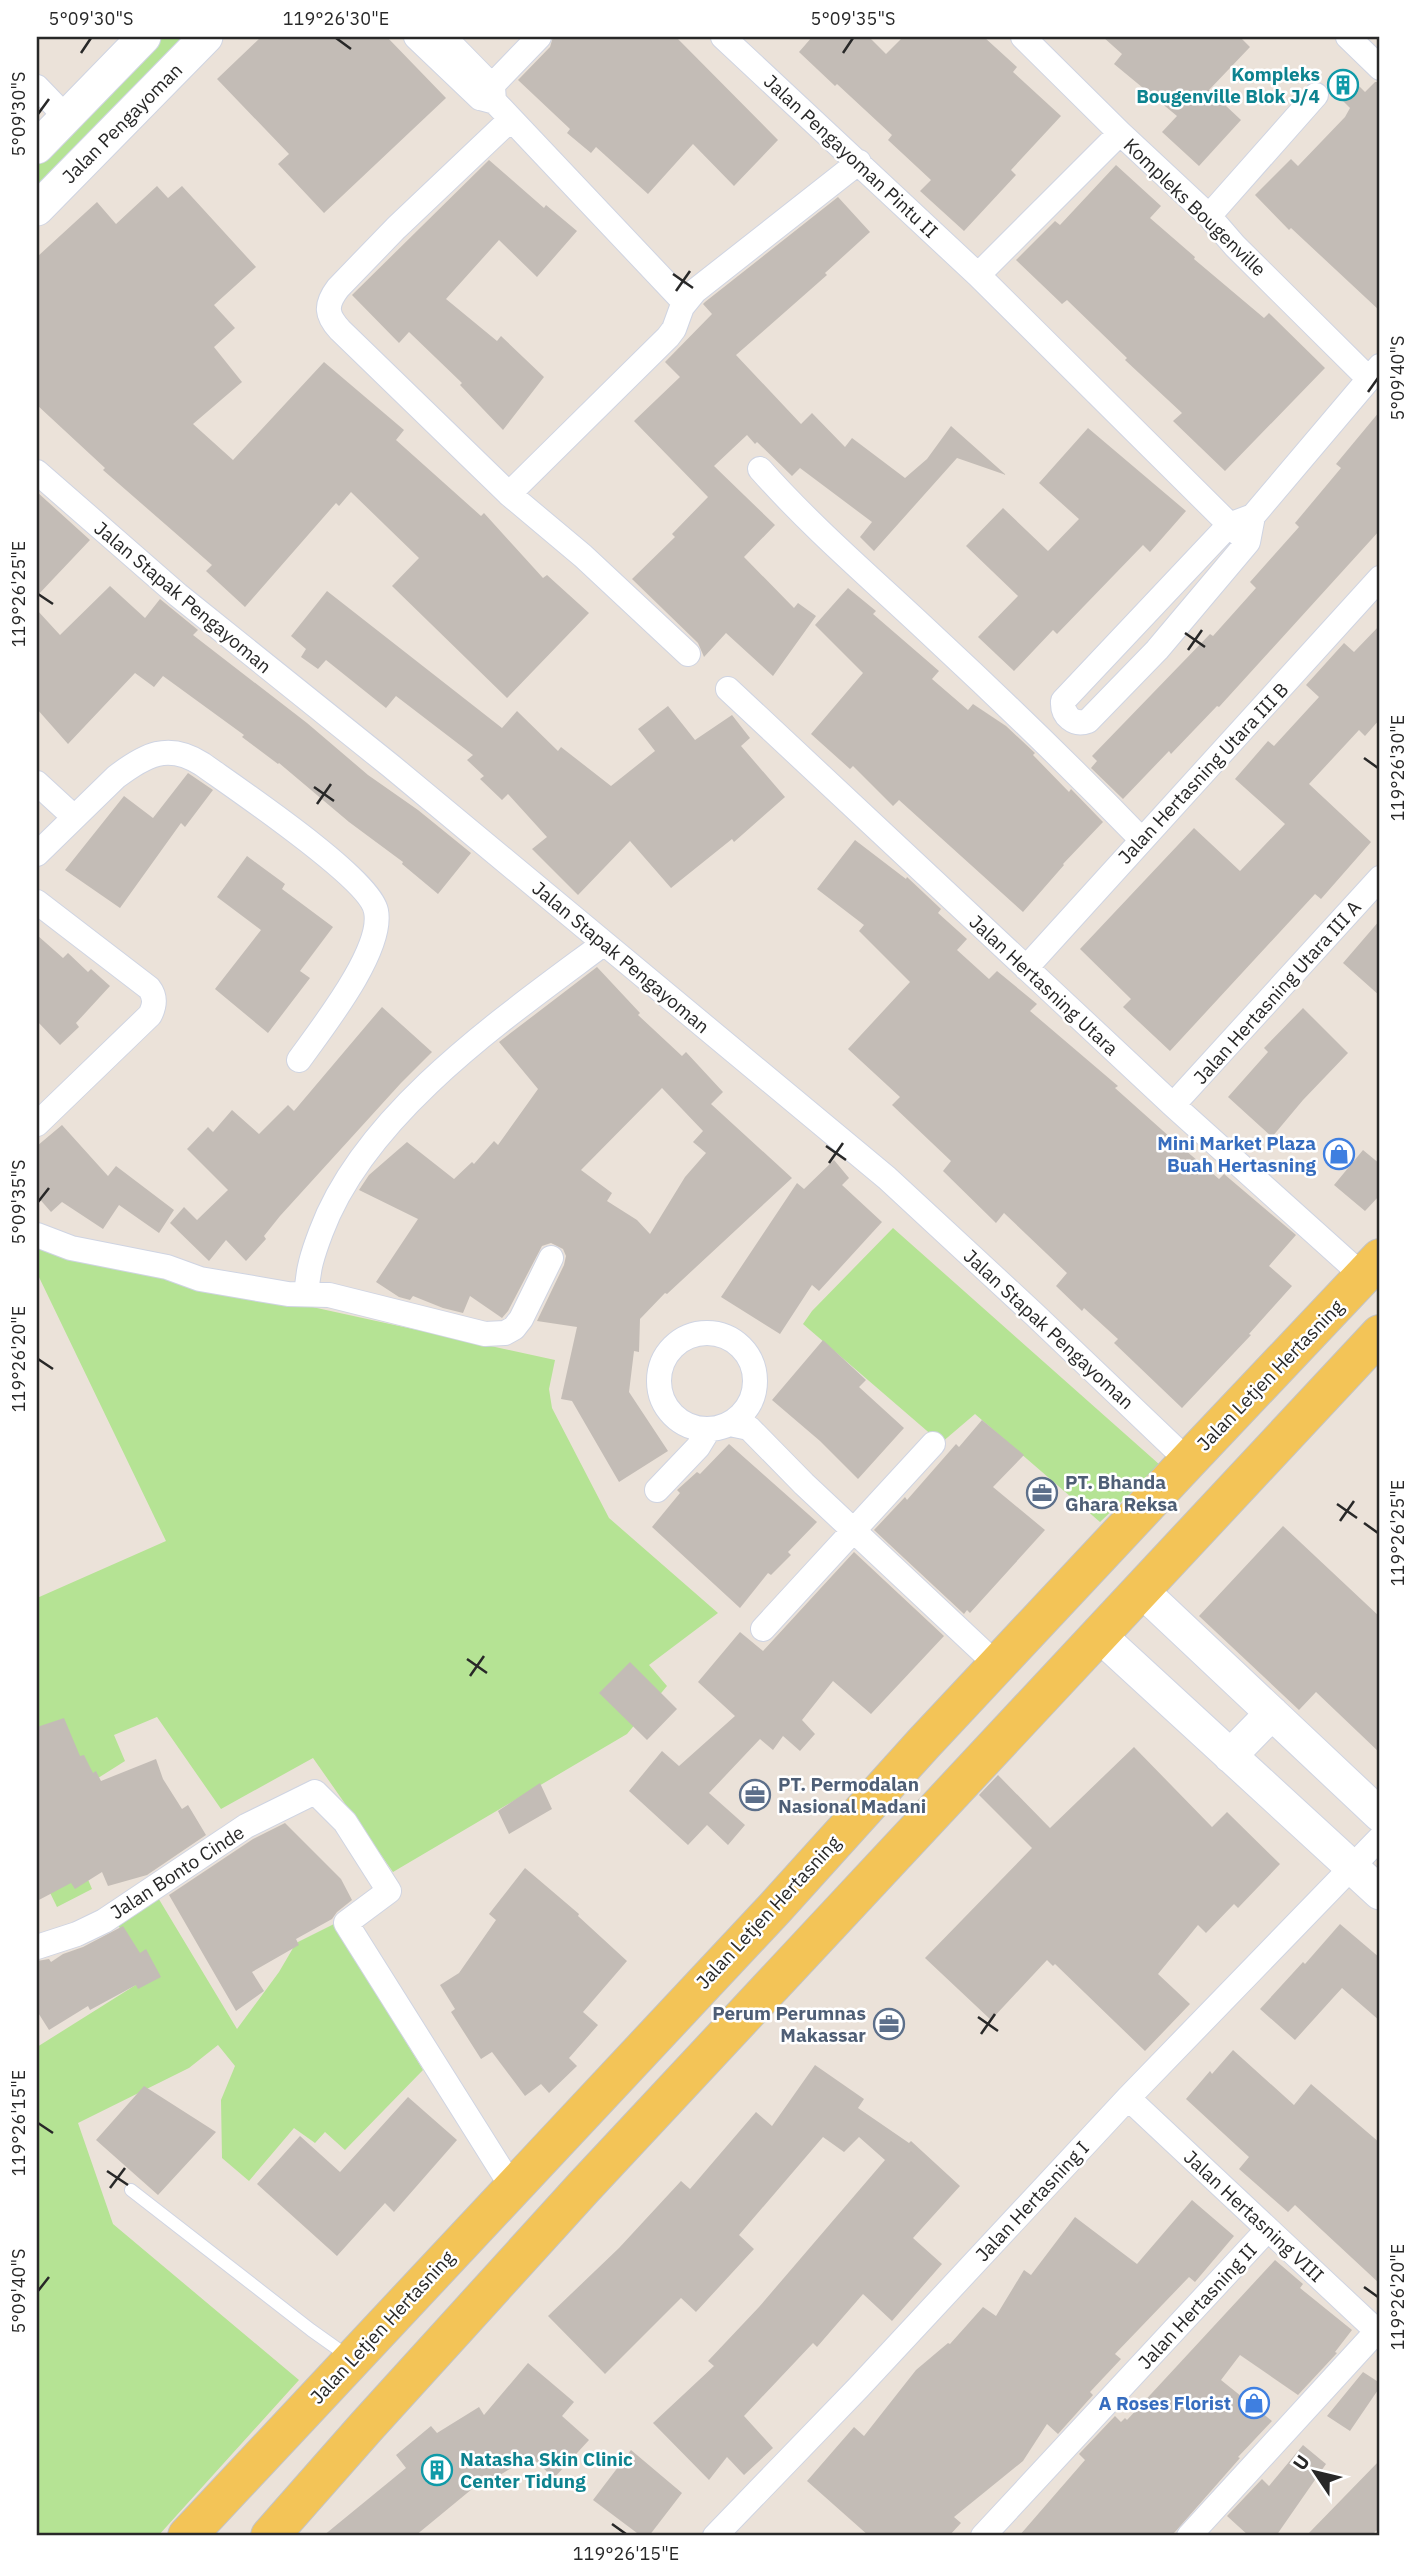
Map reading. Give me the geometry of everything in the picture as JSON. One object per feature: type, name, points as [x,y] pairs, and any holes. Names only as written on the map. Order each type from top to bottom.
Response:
[{"type":"main road","name":"Jalan Letjen Hertasning","points":[[187,2536],[775,1908],[997,1665],[1372,1267]]},
{"type":"main road","points":[[271,2536],[583,2188],[1380,1334]]},
{"type":"main road","points":[[775,1908],[816,1941]]},
{"type":"street","points":[[37,147],[144,37]]},
{"type":"street","name":"Jalan Pengayoman","points":[[37,209],[206,37]]},
{"type":"street","points":[[416,37],[495,101]]},
{"type":"street","points":[[444,37],[495,101],[685,303]]},
{"type":"street","points":[[539,37],[495,101],[397,228],[330,298],[327,311],[340,330],[509,494],[583,556],[688,653]]},
{"type":"street","name":"Jalan Pengayoman Pintu II","points":[[723,37],[978,275]]},
{"type":"street","name":"Kompleks Bougenville","points":[[1023,37],[1120,133],[1374,372],[1252,516]]},
{"type":"street","points":[[1352,38],[1380,68]]},
{"type":"street","points":[[37,87],[66,117]]},
{"type":"street","points":[[1209,216],[1316,95]]},
{"type":"street","points":[[1120,133],[978,275],[1248,542]]},
{"type":"street","points":[[509,494],[668,337],[685,303],[695,291],[859,162]]},
{"type":"street","points":[[760,469],[781,493],[851,560],[1053,749],[1142,840]]},
{"type":"street","name":"Jalan Stapak Pengayoman","points":[[37,472],[178,595],[401,774],[887,1178],[1188,1461]]},
{"type":"street","points":[[1252,516],[1248,542],[1157,650],[1088,720],[1080,724],[1065,714],[1063,701],[1229,525],[1252,516]]},
{"type":"street","name":"Jalan Hertasning Utara III B","points":[[1026,968],[1380,578]]},
{"type":"street","name":"Jalan Hertasning Utara","points":[[728,689],[1173,1105],[1372,1267]]},
{"type":"street","points":[[37,855],[130,766],[143,758],[174,751],[187,754],[202,764],[358,883],[370,896],[376,911],[376,925],[369,948],[353,981],[299,1060]]},
{"type":"street","points":[[37,783],[74,817]]},
{"type":"street","name":"Jalan Hertasning Utara III A","points":[[1173,1105],[1380,878]]},
{"type":"street","points":[[37,902],[154,994],[150,1015],[37,1124]]},
{"type":"street","points":[[307,1293],[309,1264],[327,1214],[344,1182],[370,1146],[458,1056],[603,944]]},
{"type":"street","points":[[37,1235],[71,1248],[167,1267],[200,1279],[288,1294],[329,1295],[413,1317],[499,1335],[514,1328],[521,1319],[551,1258]]},
{"type":"street","points":[[657,1490],[720,1426],[748,1428],[997,1665]]},
{"type":"street","points":[[763,1629],[933,1444]]},
{"type":"street","points":[[1141,1590],[1380,1815]]},
{"type":"street","points":[[1099,1635],[1380,1893]]},
{"type":"street","points":[[1230,1756],[1272,1713]]},
{"type":"street","name":"Jalan Bonto Cinde","points":[[37,1947],[77,1934],[104,1921],[246,1826],[315,1792],[345,1822],[389,1891],[346,1923],[512,2187]]},
{"type":"street","name":"Jalan Hertasning I","points":[[715,2536],[858,2388],[1128,2098],[1353,1869],[1380,1838]]},
{"type":"street","name":"Jalan Hertasning VIII","points":[[1128,2098],[1379,2332]]},
{"type":"street","name":"Jalan Hertasning II","points":[[983,2536],[1268,2230]]},
{"type":"street","points":[[1189,2536],[1379,2332]]},
{"type":"lane","points":[[131,2190],[352,2359]]},
{"type":"green space","points":[[161,37],[192,37],[37,194],[37,164]]},
{"type":"green space","points":[[893,1228],[1160,1465],[1100,1522],[975,1414],[941,1443],[803,1324],[812,1311]]},
{"type":"green space","points":[[37,1247],[555,1360],[549,1389],[552,1408],[609,1518],[718,1613],[649,1665],[667,1686],[627,1734],[393,1872],[313,1758],[221,1809],[157,1717],[114,1735],[125,1761],[87,1785],[65,1825],[92,1889],[57,1907],[37,1866],[37,1598],[166,1541],[37,1273]]},
{"type":"green space","points":[[151,1886],[237,2029],[279,1972],[296,1943],[334,1924],[423,2070],[345,2150],[325,2132],[315,2143],[294,2128],[249,2181],[222,2158],[221,2100],[235,2066],[218,2045],[189,2068],[78,2123],[113,2224],[299,2380],[158,2536],[37,2536],[37,2047],[150,1976],[111,1914]]},
{"type":"building","points":[[261,37],[387,37],[446,98],[324,213],[278,164],[289,154],[217,79]]},
{"type":"building","points":[[553,37],[676,37],[778,140],[734,186],[693,144],[648,194],[596,147],[591,153],[567,133],[570,129],[518,80],[550,47]]},
{"type":"building","points":[[812,37],[869,37],[886,54],[903,37],[984,37],[1017,67],[1013,72],[1061,116],[1011,170],[1016,175],[964,231],[920,191],[931,180],[888,140],[892,135],[799,52]]},
{"type":"building","points":[[1103,37],[1240,37],[1250,47],[1209,90],[1241,120],[1199,166],[1162,132],[1177,116],[1114,64],[1122,54]]},
{"type":"building","points":[[1343,70],[1365,92],[1375,82],[1380,82],[1380,311],[1291,228],[1289,230],[1255,195],[1291,159],[1298,166],[1345,117],[1350,108],[1328,86]]},
{"type":"building","points":[[489,160],[544,208],[546,205],[577,231],[537,277],[499,240],[446,299],[497,341],[501,336],[544,377],[503,430],[460,385],[462,383],[409,332],[399,343],[352,295]]},
{"type":"building","points":[[1116,165],[1161,206],[1150,218],[1264,318],[1269,313],[1325,368],[1225,471],[1173,421],[1182,413],[1125,360],[1127,358],[1067,300],[1062,304],[1016,260],[1055,221],[1060,225]]},
{"type":"building","points":[[157,186],[168,198],[182,186],[256,267],[214,305],[235,328],[214,347],[242,382],[193,424],[233,460],[324,362],[404,430],[396,440],[481,516],[484,513],[543,578],[547,575],[589,613],[507,698],[392,586],[419,558],[351,492],[339,506],[336,503],[245,607],[206,571],[212,565],[103,470],[105,468],[37,405],[37,257],[97,202],[116,224]]},
{"type":"building","points":[[838,197],[870,232],[825,273],[827,275],[736,355],[801,424],[812,413],[845,447],[852,438],[905,478],[927,459],[951,426],[1006,475],[957,458],[874,551],[860,537],[872,522],[800,468],[792,476],[747,435],[714,466],[775,525],[744,557],[794,608],[798,603],[816,616],[773,676],[726,633],[704,657],[698,643],[632,579],[675,537],[672,534],[708,497],[634,421],[680,377],[665,362],[712,314],[703,304]]},
{"type":"building","points":[[1380,411],[1380,530],[1219,707],[1217,706],[1171,754],[1169,751],[1123,799],[1091,768],[1097,761],[1092,756],[1210,634],[1213,636],[1256,588],[1250,582],[1299,527],[1295,523],[1341,468],[1336,464]]},
{"type":"building","points":[[1088,428],[1186,511],[1150,552],[1143,545],[1057,634],[1053,630],[1014,671],[978,637],[1018,596],[966,546],[1003,508],[1048,551],[1079,519],[1039,483]]},
{"type":"building","points":[[37,492],[90,540],[37,596]]},
{"type":"building","points":[[110,586],[145,618],[160,599],[198,630],[193,635],[307,723],[368,775],[418,810],[471,853],[438,894],[402,864],[403,862],[349,822],[279,763],[242,737],[244,735],[163,676],[154,687],[135,673],[68,744],[37,709],[37,610],[60,635]]},
{"type":"building","points":[[848,588],[876,611],[873,614],[939,671],[932,679],[968,710],[973,704],[1006,726],[1035,753],[1033,755],[1069,792],[1071,789],[1103,822],[1023,912],[899,800],[893,806],[853,766],[850,769],[811,734],[863,673],[815,625]]},
{"type":"building","points":[[327,591],[502,728],[517,711],[558,751],[561,747],[611,786],[655,751],[638,729],[668,706],[695,740],[732,715],[750,738],[741,746],[785,797],[734,842],[732,839],[671,888],[630,841],[578,895],[532,849],[547,837],[508,794],[502,800],[480,779],[484,776],[467,760],[473,755],[396,696],[386,708],[326,660],[318,669],[301,657],[306,649],[291,636]]},
{"type":"building","points":[[1380,625],[1380,719],[1365,736],[1359,730],[1309,784],[1371,842],[1321,899],[1315,894],[1170,1051],[1123,1007],[1131,999],[1080,949],[1194,828],[1240,871],[1285,824],[1235,779],[1268,741],[1274,746],[1319,697],[1306,685],[1344,643],[1354,652]]},
{"type":"building","points":[[188,773],[213,790],[185,827],[181,823],[120,908],[65,870],[124,796],[153,818]]},
{"type":"building","points":[[855,840],[906,879],[907,877],[941,909],[938,913],[967,939],[957,950],[989,979],[997,971],[1037,1004],[1030,1011],[1118,1086],[1115,1088],[1171,1138],[1219,1179],[1224,1174],[1296,1235],[1269,1266],[1292,1286],[1249,1334],[1251,1335],[1182,1408],[1114,1343],[1118,1339],[1084,1308],[1082,1311],[1056,1286],[1067,1273],[1004,1213],[996,1223],[943,1171],[951,1161],[892,1105],[900,1097],[848,1049],[910,982],[859,931],[864,925],[817,889]]},
{"type":"building","points":[[247,856],[285,884],[282,889],[333,927],[300,971],[310,978],[268,1033],[215,989],[261,930],[217,897]]},
{"type":"building","points":[[1380,920],[1380,996],[1343,963]]},
{"type":"building","points":[[37,935],[63,958],[68,953],[88,972],[91,969],[110,986],[76,1023],[79,1027],[60,1045],[37,1021]]},
{"type":"building","points":[[597,967],[640,1013],[638,1015],[682,1056],[686,1052],[723,1092],[711,1104],[792,1178],[640,1319],[639,1352],[634,1351],[629,1392],[668,1451],[619,1482],[572,1401],[561,1399],[577,1327],[537,1321],[564,1265],[566,1256],[563,1249],[551,1243],[542,1246],[502,1318],[470,1296],[463,1313],[413,1296],[410,1300],[399,1297],[376,1282],[418,1219],[359,1190],[369,1175],[407,1142],[454,1179],[472,1162],[474,1164],[494,1141],[498,1145],[538,1089],[499,1042]],"holes":[[[662,1088],[703,1131],[693,1142],[706,1153],[685,1177],[650,1234],[637,1220],[607,1201],[612,1193],[581,1170]]]},
{"type":"building","points":[[382,1007],[432,1052],[280,1216],[264,1236],[266,1239],[246,1261],[226,1240],[209,1261],[170,1223],[184,1207],[197,1220],[228,1190],[187,1149],[208,1127],[213,1132],[232,1110],[259,1134],[288,1105],[294,1111]]},
{"type":"building","points":[[1303,1008],[1348,1053],[1272,1137],[1228,1097],[1268,1052],[1264,1048]]},
{"type":"building","points":[[62,1125],[108,1176],[116,1166],[174,1210],[159,1233],[119,1205],[103,1229],[62,1202],[51,1212],[37,1196],[37,1146]]},
{"type":"building","points":[[1363,1150],[1380,1164],[1380,1195],[1365,1211],[1334,1185]]},
{"type":"building","points":[[834,1160],[849,1178],[842,1185],[882,1222],[819,1291],[812,1285],[780,1334],[721,1297],[797,1183],[804,1189]]},
{"type":"building","points":[[823,1340],[866,1380],[859,1387],[904,1428],[858,1479],[820,1441],[772,1400]]},
{"type":"building","points":[[982,1420],[1024,1455],[993,1487],[1045,1530],[970,1613],[967,1610],[964,1614],[874,1530],[905,1497],[907,1500],[956,1444],[959,1447]]},
{"type":"building","points":[[729,1444],[817,1522],[788,1552],[791,1555],[771,1575],[768,1573],[740,1608],[652,1527],[680,1493],[677,1490],[697,1472],[700,1474]]},
{"type":"building","points":[[1283,1526],[1380,1617],[1380,1753],[1316,1692],[1299,1710],[1199,1616]]},
{"type":"building","points":[[854,1552],[944,1636],[871,1714],[833,1681],[802,1720],[815,1734],[800,1751],[783,1736],[773,1750],[760,1739],[709,1793],[745,1825],[728,1845],[707,1825],[688,1845],[629,1791],[662,1751],[679,1766],[735,1716],[698,1682],[740,1632],[763,1651]]},
{"type":"building","points":[[630,1662],[677,1709],[647,1740],[599,1693]]},
{"type":"building","points":[[64,1718],[80,1756],[84,1755],[93,1773],[96,1771],[101,1781],[156,1759],[163,1779],[182,1809],[188,1805],[206,1835],[147,1875],[108,1886],[102,1872],[75,1889],[71,1883],[37,1901],[37,1727]]},
{"type":"building","points":[[1134,1747],[1212,1827],[1227,1812],[1280,1864],[1238,1908],[1234,1904],[1206,1933],[1198,1925],[1158,1974],[1190,2004],[1145,2051],[1055,1964],[1053,1966],[1047,1960],[991,2020],[925,1958],[1032,1848],[979,1795],[998,1775],[1050,1828]]},
{"type":"building","points":[[540,1783],[552,1809],[509,1834],[498,1811]]},
{"type":"building","points":[[285,1823],[341,1879],[352,1900],[332,1919],[296,1939],[299,1945],[252,1972],[264,1991],[236,2011],[169,1895],[253,1839]]},
{"type":"building","points":[[525,1868],[579,1914],[578,1916],[627,1961],[583,2012],[598,2025],[569,2058],[577,2066],[549,2093],[541,2084],[525,2096],[492,2052],[481,2059],[451,2012],[455,2009],[440,1985],[459,1973],[496,1920],[489,1914]]},
{"type":"building","points":[[1340,1924],[1380,1958],[1380,2021],[1342,1988],[1295,2040],[1260,2009]]},
{"type":"building","points":[[123,1926],[140,1953],[146,1949],[161,1977],[138,1989],[136,1985],[90,2010],[88,2006],[49,2030],[37,2011],[37,1961],[49,1959],[51,1962]]},
{"type":"building","points":[[1233,2050],[1294,2105],[1311,2084],[1380,2143],[1380,2284],[1295,2205],[1288,2212],[1239,2169],[1249,2157],[1186,2099]]},
{"type":"building","points":[[815,2065],[864,2099],[858,2108],[909,2143],[911,2141],[960,2186],[913,2238],[942,2264],[892,2321],[863,2294],[817,2347],[813,2343],[744,2416],[773,2448],[744,2475],[727,2457],[709,2480],[653,2423],[714,2366],[708,2361],[759,2307],[885,2160],[859,2137],[844,2152],[823,2137],[739,2235],[754,2249],[696,2312],[681,2298],[605,2374],[548,2316],[619,2248],[681,2181],[690,2189],[756,2112],[772,2126]]},
{"type":"building","points":[[144,2086],[216,2132],[158,2195],[96,2140]]},
{"type":"building","points":[[408,2097],[457,2140],[394,2212],[385,2203],[337,2256],[257,2184],[300,2136],[340,2172]]},
{"type":"building","points":[[1192,2200],[1234,2236],[1195,2282],[1189,2277],[1115,2354],[1121,2359],[1090,2392],[1093,2395],[1058,2434],[1047,2424],[1023,2461],[954,2517],[961,2523],[949,2536],[869,2536],[807,2481],[854,2427],[864,2436],[916,2370],[950,2344],[983,2307],[996,2316],[1024,2270],[1031,2275],[1075,2217],[1137,2264]]},
{"type":"building","points":[[1275,2260],[1303,2284],[1300,2288],[1352,2330],[1335,2352],[1337,2353],[1298,2395],[1240,2355],[1221,2380],[1272,2421],[1175,2532],[1170,2536],[1019,2536],[1085,2460],[1079,2454],[1115,2416],[1121,2422],[1125,2418],[1127,2420]]},
{"type":"building","points":[[528,2363],[574,2402],[562,2416],[589,2440],[554,2478],[530,2456],[492,2480],[489,2475],[415,2536],[323,2536],[406,2468],[396,2455],[431,2426],[437,2433],[479,2407],[484,2415]]},
{"type":"building","points":[[1363,2372],[1380,2383],[1380,2387],[1350,2431],[1327,2416]]},
{"type":"building","points":[[1303,2445],[1326,2464],[1276,2536],[1249,2536],[1227,2516],[1262,2479],[1269,2486]]},
{"type":"building","points":[[631,2450],[682,2493],[649,2536],[641,2536],[593,2500]]},
{"type":"building","points":[[1380,2460],[1380,2527],[1371,2536],[1306,2536]]},
{"type":"place","name":"Kompleks Bougenville Blok J/4","points":[[1343,85]]},
{"type":"place","name":"Mini Market Plaza Buah Hertasning","points":[[1339,1154]]},
{"type":"place","name":"PT. Bhanda Ghara Reksa","points":[[1042,1493]]},
{"type":"place","name":"PT. Permodalan Nasional Madani","points":[[755,1795]]},
{"type":"place","name":"Perum Perumnas Makassar","points":[[889,2024]]},
{"type":"place","name":"A Roses Florist","points":[[1254,2403]]},
{"type":"place","name":"Natasha Skin Clinic Center Tidung","points":[[437,2470]]}]
